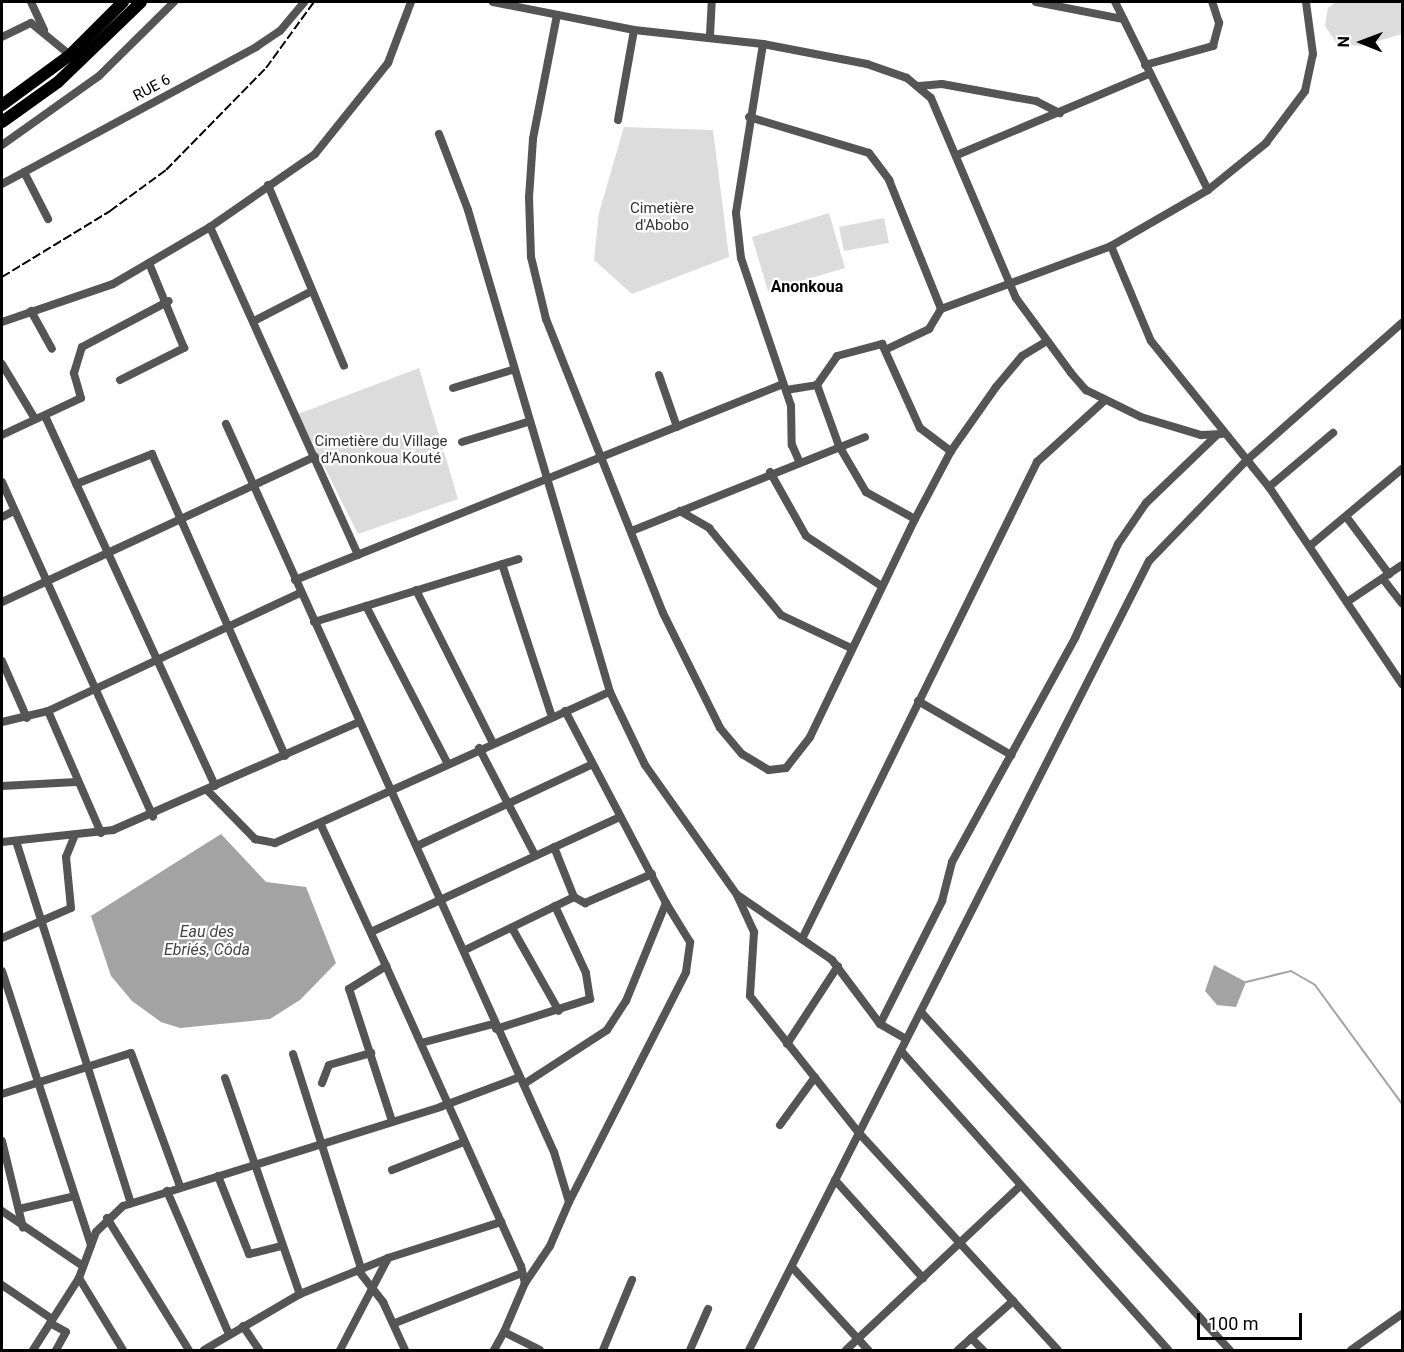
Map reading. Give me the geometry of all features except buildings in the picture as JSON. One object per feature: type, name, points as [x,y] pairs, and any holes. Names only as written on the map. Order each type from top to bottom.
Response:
[{"type":"main road","points":[[2,105],[70,54],[123,2]]},
{"type":"main road","points":[[2,122],[58,82],[141,2]]},
{"type":"street","points":[[31,2],[44,30]]},
{"type":"street","points":[[2,145],[99,76],[174,2]]},
{"type":"street","name":"RUE 6","points":[[2,184],[270,39],[304,2]]},
{"type":"street","points":[[2,322],[94,293],[210,227],[315,154],[339,129],[394,54],[411,2]]},
{"type":"street","points":[[493,2],[634,30],[710,36],[867,64],[919,86],[931,98],[1010,285],[1044,343],[1079,383],[1104,401],[1201,435],[1219,435]]},
{"type":"street","points":[[710,36],[712,2]]},
{"type":"street","points":[[1036,2],[1123,19]]},
{"type":"street","points":[[1115,2],[1208,190]]},
{"type":"street","points":[[1145,65],[1213,46],[1219,23],[1212,2]]},
{"type":"street","points":[[887,349],[929,329],[941,309],[1111,246],[1208,190],[1266,143],[1305,91],[1313,54],[1306,2]]},
{"type":"street","points":[[557,15],[533,140],[529,234],[553,345],[600,458],[634,530],[663,613],[720,728],[758,767],[778,770],[795,758],[880,585],[951,451],[1022,356],[1044,343]]},
{"type":"street","points":[[2,37],[31,23],[44,30],[70,54]]},
{"type":"street","points":[[618,120],[634,30]]},
{"type":"street","points":[[763,44],[736,200],[741,258],[795,418],[792,445],[799,461]]},
{"type":"street","points":[[957,155],[1149,74]]},
{"type":"street","points":[[919,86],[942,84],[1036,101],[1060,113]]},
{"type":"street","points":[[749,117],[869,153],[889,180],[941,309]]},
{"type":"street","points":[[439,134],[468,210],[512,370],[610,692],[645,765],[738,895],[754,932],[750,996],[859,1133],[1058,1350]]},
{"type":"street","points":[[24,172],[48,219]]},
{"type":"street","points":[[268,185],[308,292],[344,366]]},
{"type":"street","points":[[210,227],[255,321],[358,555]]},
{"type":"street","points":[[1111,246],[1151,341],[1219,435],[1247,460],[1269,487],[1350,600],[1402,684]]},
{"type":"street","points":[[120,380],[184,348],[169,301],[149,263]]},
{"type":"street","points":[[255,321],[308,292]]},
{"type":"street","points":[[2,435],[81,398],[74,373],[81,347],[169,301]]},
{"type":"street","points":[[31,311],[52,349]]},
{"type":"street","points":[[749,1350],[1149,561],[1247,460],[1402,323]]},
{"type":"street","points":[[817,385],[837,356],[878,342],[887,349],[920,428],[951,451]]},
{"type":"street","points":[[2,364],[35,419]]},
{"type":"street","points":[[453,388],[512,370]]},
{"type":"street","points":[[658,375],[677,427]]},
{"type":"street","points":[[295,580],[677,427],[784,387],[817,385]]},
{"type":"street","points":[[817,385],[839,446],[866,492],[915,519]]},
{"type":"street","points":[[802,939],[1037,462],[1104,401]]},
{"type":"street","points":[[45,416],[215,786]]},
{"type":"street","points":[[462,442],[528,422]]},
{"type":"street","points":[[226,424],[255,485],[300,593],[465,950],[494,1026],[522,1080],[568,1202]]},
{"type":"street","points":[[1269,487],[1333,433]]},
{"type":"street","points":[[880,1024],[942,901],[952,862],[1076,638],[1118,544],[1146,503],[1219,435]]},
{"type":"street","points":[[634,530],[771,472],[865,437]]},
{"type":"street","points":[[76,484],[152,454],[285,756]]},
{"type":"street","points":[[2,602],[315,457]]},
{"type":"street","points":[[1311,545],[1348,519],[1351,510],[1402,469]]},
{"type":"street","points":[[771,472],[806,536],[880,585]]},
{"type":"street","points":[[2,482],[45,582],[153,816]]},
{"type":"street","points":[[2,517],[14,511]]},
{"type":"street","points":[[680,511],[710,528],[781,615],[851,648]]},
{"type":"street","points":[[1348,519],[1402,603]]},
{"type":"street","points":[[314,622],[519,560]]},
{"type":"street","points":[[502,564],[552,717]]},
{"type":"street","points":[[1350,600],[1402,564]]},
{"type":"street","points":[[416,590],[492,741]]},
{"type":"street","points":[[2,722],[27,718],[48,711],[157,662],[300,593]]},
{"type":"street","points":[[366,606],[447,762]]},
{"type":"street","points":[[2,661],[27,718]]},
{"type":"street","points":[[207,790],[264,843],[320,823],[492,741],[610,692]]},
{"type":"street","points":[[918,701],[1011,755]]},
{"type":"street","points":[[48,711],[76,782],[101,833]]},
{"type":"street","points":[[494,1350],[525,1283],[550,1246],[568,1202],[686,972],[690,942],[618,818],[565,711]]},
{"type":"street","points":[[2,842],[101,833],[153,816],[359,722]]},
{"type":"street","points":[[479,748],[535,855]]},
{"type":"street","points":[[417,846],[591,765]]},
{"type":"street","points":[[2,786],[76,782]]},
{"type":"street","points":[[371,932],[441,897],[618,818]]},
{"type":"street","points":[[320,823],[422,1042],[447,1105],[501,1222],[525,1283]]},
{"type":"street","points":[[2,938],[42,923],[71,908],[66,864],[74,837]]},
{"type":"street","points":[[16,841],[131,1203]]},
{"type":"street","points":[[554,847],[574,897],[585,903],[652,874]]},
{"type":"street","points":[[738,895],[838,966],[880,1024],[906,1039]]},
{"type":"street","points":[[465,950],[574,897]]},
{"type":"street","points":[[33,1350],[79,1278],[91,1245],[107,1218],[131,1203],[522,1080],[608,1030],[626,1001],[666,903]]},
{"type":"street","points":[[422,1042],[587,1003],[591,990],[555,906]]},
{"type":"street","points":[[512,928],[559,1011]]},
{"type":"street","points":[[386,966],[349,989],[392,1121]]},
{"type":"street","points":[[787,1044],[838,966]]},
{"type":"street","points":[[2,971],[91,1245]]},
{"type":"street","points":[[921,1012],[1230,1350]]},
{"type":"street","points":[[901,1051],[1168,1350]]},
{"type":"street","points":[[2,1094],[86,1065],[131,1053],[180,1186]]},
{"type":"street","points":[[322,1083],[329,1065],[371,1053]]},
{"type":"street","points":[[292,1054],[318,1144],[360,1269],[395,1323],[405,1350]]},
{"type":"street","points":[[780,1125],[815,1077]]},
{"type":"street","points":[[225,1078],[252,1165],[300,1294]]},
{"type":"street","points":[[2,1141],[23,1228]]},
{"type":"street","points":[[392,1170],[465,1142]]},
{"type":"street","points":[[218,1176],[249,1254],[282,1246]]},
{"type":"street","points":[[835,1180],[923,1278]]},
{"type":"street","points":[[846,1350],[1020,1186]]},
{"type":"street","points":[[167,1191],[229,1334]]},
{"type":"street","points":[[19,1209],[75,1196]]},
{"type":"street","points":[[2,1211],[23,1228],[83,1266]]},
{"type":"street","points":[[107,1218],[189,1350]]},
{"type":"street","points":[[204,1350],[300,1294],[388,1258],[501,1222]]},
{"type":"street","points":[[341,1350],[388,1258]]},
{"type":"street","points":[[792,1267],[868,1350]]},
{"type":"street","points":[[395,1323],[522,1273]]},
{"type":"street","points":[[79,1278],[123,1350]]},
{"type":"street","points":[[603,1350],[632,1280]]},
{"type":"street","points":[[2,1285],[66,1332],[56,1350]]},
{"type":"street","points":[[958,1350],[1013,1301]]},
{"type":"street","points":[[690,1350],[708,1309]]},
{"type":"street","points":[[1351,1350],[1402,1314]]},
{"type":"street","points":[[243,1326],[259,1350]]},
{"type":"street","points":[[504,1332],[540,1350]]},
{"type":"street","points":[[971,1338],[983,1350]]},
{"type":"green space","points":[[1336,2],[1402,2],[1402,34],[1361,46],[1337,44],[1325,26],[1328,8]]},
{"type":"green space","name":"Cimetière d'Abobo","points":[[624,127],[713,130],[729,257],[632,294],[594,260],[599,213]]},
{"type":"green space","points":[[829,213],[845,268],[768,291],[752,237]]},
{"type":"green space","points":[[884,218],[889,243],[844,251],[839,227]]},
{"type":"green space","name":"Cimetière du Village d'Anonkoua Kouté","points":[[419,368],[458,499],[358,534],[298,414]]},
{"type":"water","name":"Eau des Ebriés, Côda","points":[[221,834],[266,882],[306,887],[336,963],[300,1000],[270,1019],[180,1028],[161,1022],[132,1001],[111,976],[91,916]]},
{"type":"water","points":[[1214,965],[1246,982],[1236,1007],[1217,1005],[1205,991]]},
{"type":"waterway","points":[[1246,982],[1291,971],[1315,985],[1402,1104]]},
{"type":"railway","points":[[2,277],[110,211],[166,170],[266,68],[314,2]]},
{"type":"district","name":"Anonkoua","points":[[807,287]]}]
